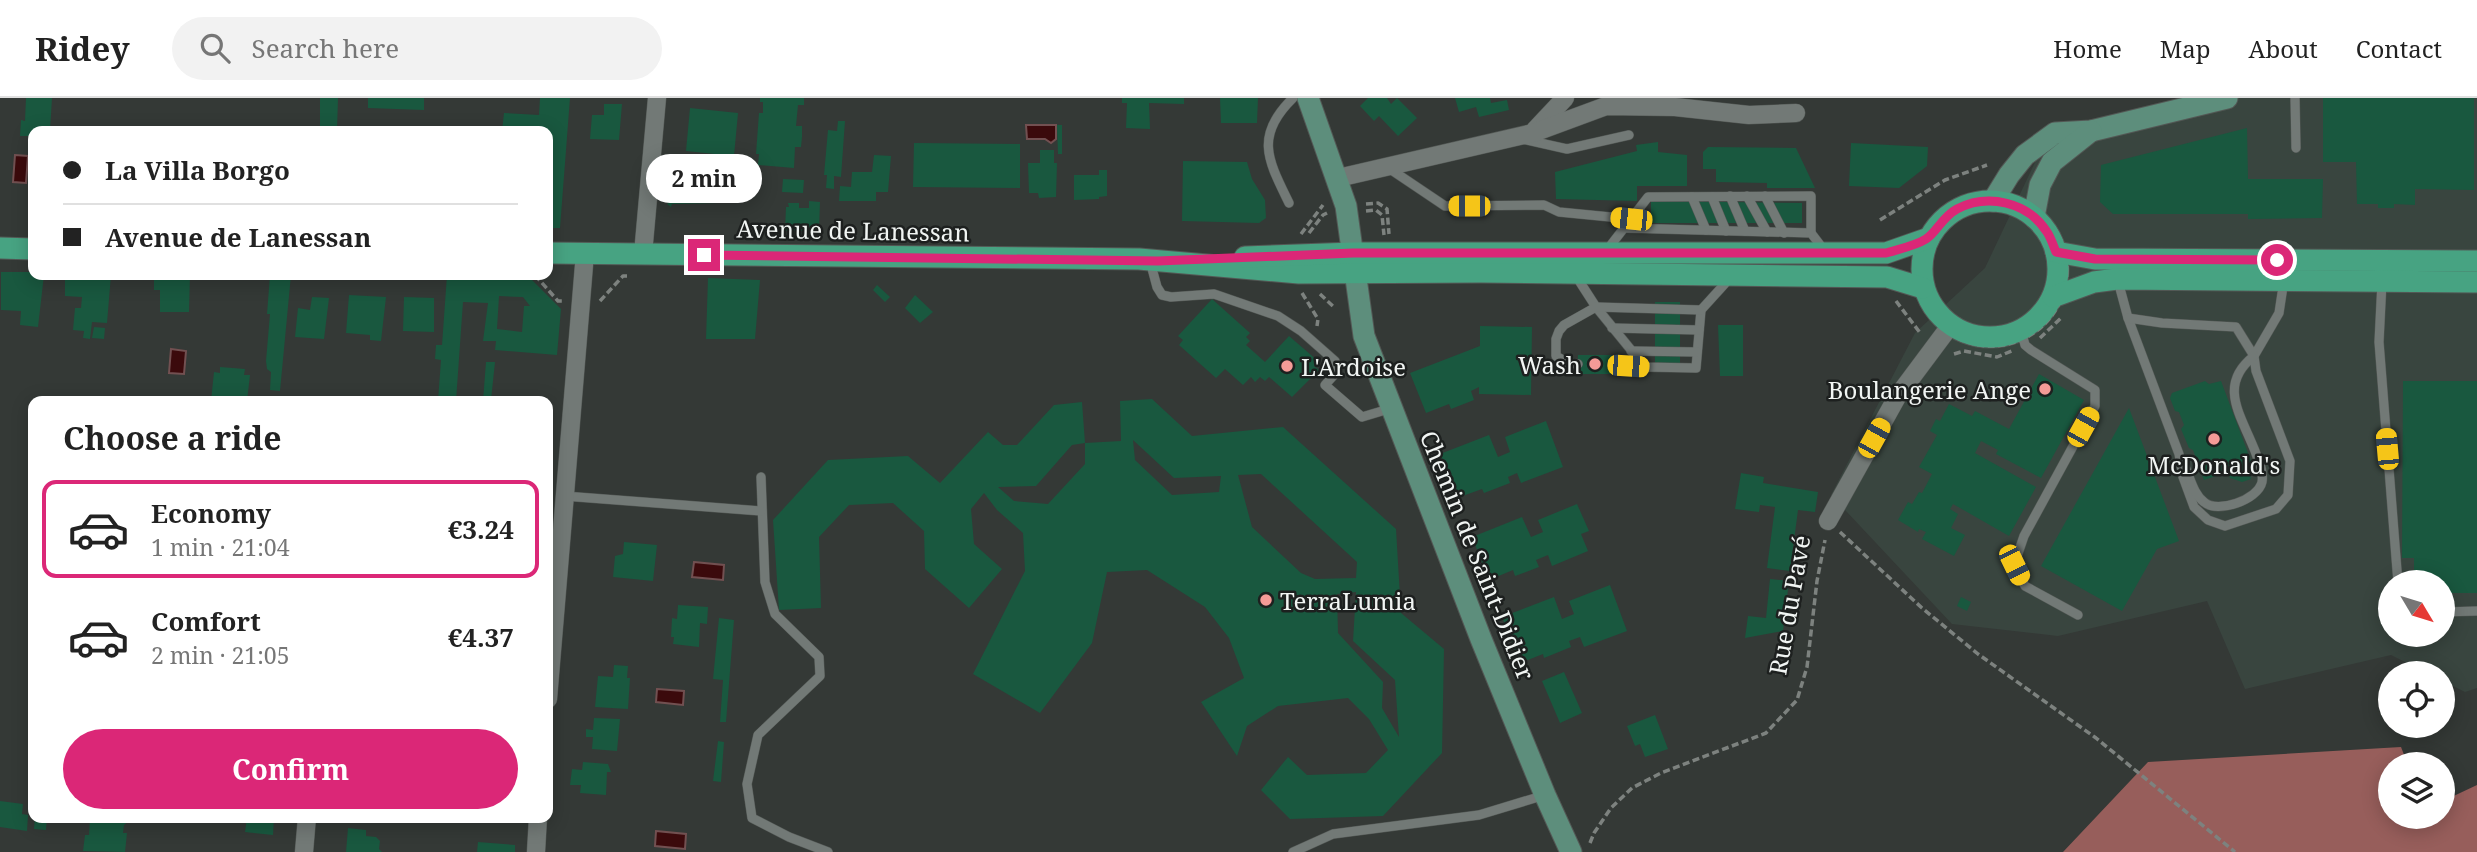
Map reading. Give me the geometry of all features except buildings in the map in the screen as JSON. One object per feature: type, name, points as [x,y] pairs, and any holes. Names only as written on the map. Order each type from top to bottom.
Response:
[{"type":"main road","points":[[1154,260],[1299,272],[1355,263],[1389,253],[1886,253],[1924,240],[1940,222],[1956,210],[1973,202],[1996,197],[2035,211],[2061,252],[2058,275],[2062,302]]},
{"type":"main road","points":[[1920,291],[1924,240]]},
{"type":"main road","points":[[1154,260],[1301,242],[1355,263]]},
{"type":"main road","points":[[0,248],[28,248]]},
{"type":"main road","points":[[2061,252],[2095,259],[2477,261]]},
{"type":"main road","name":"Avenue de Lanessan","points":[[553,253],[1154,260]]},
{"type":"main road","points":[[1389,253],[1575,274],[1887,277],[1920,291],[1930,303],[1944,334],[1967,334],[1985,338],[2023,338],[2034,322],[2094,282],[2118,279],[2477,282]]},
{"type":"street","points":[[643,254],[657,98]]},
{"type":"street","points":[[1533,133],[1565,98]]},
{"type":"street","points":[[1996,197],[2025,155],[2055,133],[2091,131],[2227,98]]},
{"type":"street","name":"Chemin de Saint-Didier","points":[[1304,102],[1338,178],[1346,206],[1364,336],[1481,639],[1545,796],[1571,852]]},
{"type":"street","points":[[1338,178],[1533,133],[1606,106],[1675,107],[1749,115],[1796,113]]},
{"type":"street","points":[[2035,211],[2040,185],[2052,162],[2091,131]]},
{"type":"street","points":[[553,636],[585,253]]},
{"type":"street","name":"Rue du Pavé","points":[[1828,521],[1897,397],[1944,334]]},
{"type":"street","points":[[304,852],[306,823]]},
{"type":"street","points":[[536,852],[538,823]]},
{"type":"lane","points":[[2295,98],[2296,148]]},
{"type":"lane","points":[[1289,203],[1269,161],[1270,129],[1277,116],[1304,102]]},
{"type":"lane","points":[[1513,138],[1567,149],[1629,135]]},
{"type":"lane","points":[[1386,167],[1444,206],[1544,205],[1559,212],[1631,219]]},
{"type":"lane","points":[[1730,196],[1745,231]]},
{"type":"lane","points":[[1603,255],[1648,197],[1730,196],[1811,196],[1811,233],[1827,253]]},
{"type":"lane","points":[[1747,196],[1767,232]]},
{"type":"lane","points":[[1765,196],[1784,233]]},
{"type":"lane","points":[[1692,197],[1706,230]]},
{"type":"lane","points":[[1712,197],[1726,231]]},
{"type":"lane","points":[[1624,228],[1811,233]]},
{"type":"lane","points":[[1154,260],[1157,287],[1162,295],[1171,297],[1214,294],[1278,316],[1335,361],[1334,375],[1325,385],[1362,417],[1392,408]]},
{"type":"lane","points":[[1575,274],[1596,307],[1645,367]]},
{"type":"lane","points":[[1612,365],[1696,368],[1701,310],[1733,275]]},
{"type":"lane","points":[[2118,279],[2128,318],[2179,454],[2197,494],[2205,504],[2220,508],[2253,496],[2262,483],[2261,466],[2233,394],[2235,376],[2243,364],[2254,356],[2279,313],[2284,280]]},
{"type":"lane","points":[[2382,282],[2379,342],[2397,570]]},
{"type":"lane","points":[[1578,364],[1568,363],[1556,356],[1559,331],[1564,325],[1596,307],[1701,310]]},
{"type":"lane","points":[[2128,318],[2162,323],[2236,327],[2254,356],[2256,371],[2290,461],[2288,495],[2276,509],[2225,526],[2208,520],[2194,507],[2183,477],[2179,454]]},
{"type":"lane","points":[[1612,328],[1699,330]]},
{"type":"lane","points":[[2023,338],[2095,390],[2095,405],[2024,536],[2014,565],[2025,586],[2078,615]]},
{"type":"lane","points":[[1631,351],[1697,352]]},
{"type":"lane","points":[[761,477],[765,582],[775,614],[819,657],[821,676],[758,734],[747,784],[752,818],[789,837],[828,852]]},
{"type":"lane","points":[[564,496],[761,511]]},
{"type":"lane","points":[[2455,612],[2477,611]]},
{"type":"lane","points":[[1293,852],[1333,834],[1479,815],[1545,796]]},
{"type":"path","points":[[1880,220],[1945,180],[1987,165]]},
{"type":"path","points":[[1965,197],[1996,197],[2035,211],[2056,226],[2061,252],[2062,302],[2057,320],[2040,338],[2023,338],[1997,357],[1964,351],[1953,355],[1920,291],[1914,264],[1937,214],[1965,197]]},
{"type":"path","points":[[1363,205],[1378,204],[1387,209],[1389,253]]},
{"type":"path","points":[[1301,242],[1323,205]]},
{"type":"path","points":[[1301,242],[1323,215],[1327,214]]},
{"type":"path","points":[[1299,288],[1319,324],[1308,338]]},
{"type":"path","points":[[1888,291],[1921,334],[1944,334],[1983,346],[2004,345],[2038,331],[2051,319],[2062,302]]},
{"type":"path","points":[[1828,521],[1922,608],[1978,654],[2096,738],[2235,852]]},
{"type":"path","name":"Rue du Pavé","points":[[1587,852],[1594,833],[1612,808],[1632,788],[1661,773],[1766,733],[1797,700],[1807,667],[1817,581],[1828,521]]},
{"type":"shaded area","points":[[2192,98],[2477,98],[2477,688],[2465,692],[2455,687],[2455,661],[2403,661],[2391,655],[2245,689],[2207,601],[2058,636],[1952,624],[1831,495],[1915,333],[1985,268],[2038,156],[2091,131]]},
{"type":"shaded area","points":[[1026,125],[1056,125],[1056,139],[1051,143],[1045,139],[1027,139]]},
{"type":"shaded area","points":[[15,155],[28,156],[26,183],[13,182]]},
{"type":"shaded area","points":[[171,349],[186,351],[184,374],[169,373]]},
{"type":"shaded area","points":[[694,562],[724,565],[723,580],[692,577]]},
{"type":"shaded area","points":[[657,689],[684,691],[683,705],[656,702]]},
{"type":"shaded area","points":[[2401,747],[2403,752],[2378,752],[2378,829],[2455,829],[2455,795],[2477,785],[2477,852],[2063,852],[2148,762]]},
{"type":"shaded area","points":[[656,831],[686,834],[685,849],[655,846]]},
{"type":"place","name":"Wash","points":[[1595,364]]},
{"type":"place","name":"L'Ardoise","points":[[1287,366]]},
{"type":"place","name":"Boulangerie Ange","points":[[2045,389]]},
{"type":"place","name":"McDonald's","points":[[2214,439]]},
{"type":"place","name":"TerraLumia","points":[[1266,600]]},
{"type":"route","points":[[704,255],[1158,261],[1353,253],[1886,253],[1929,238],[1940,222],[1956,210],[1973,202],[1993,201],[2015,205],[2034,217],[2048,232],[2056,252],[2095,259],[2277,260]]}]
